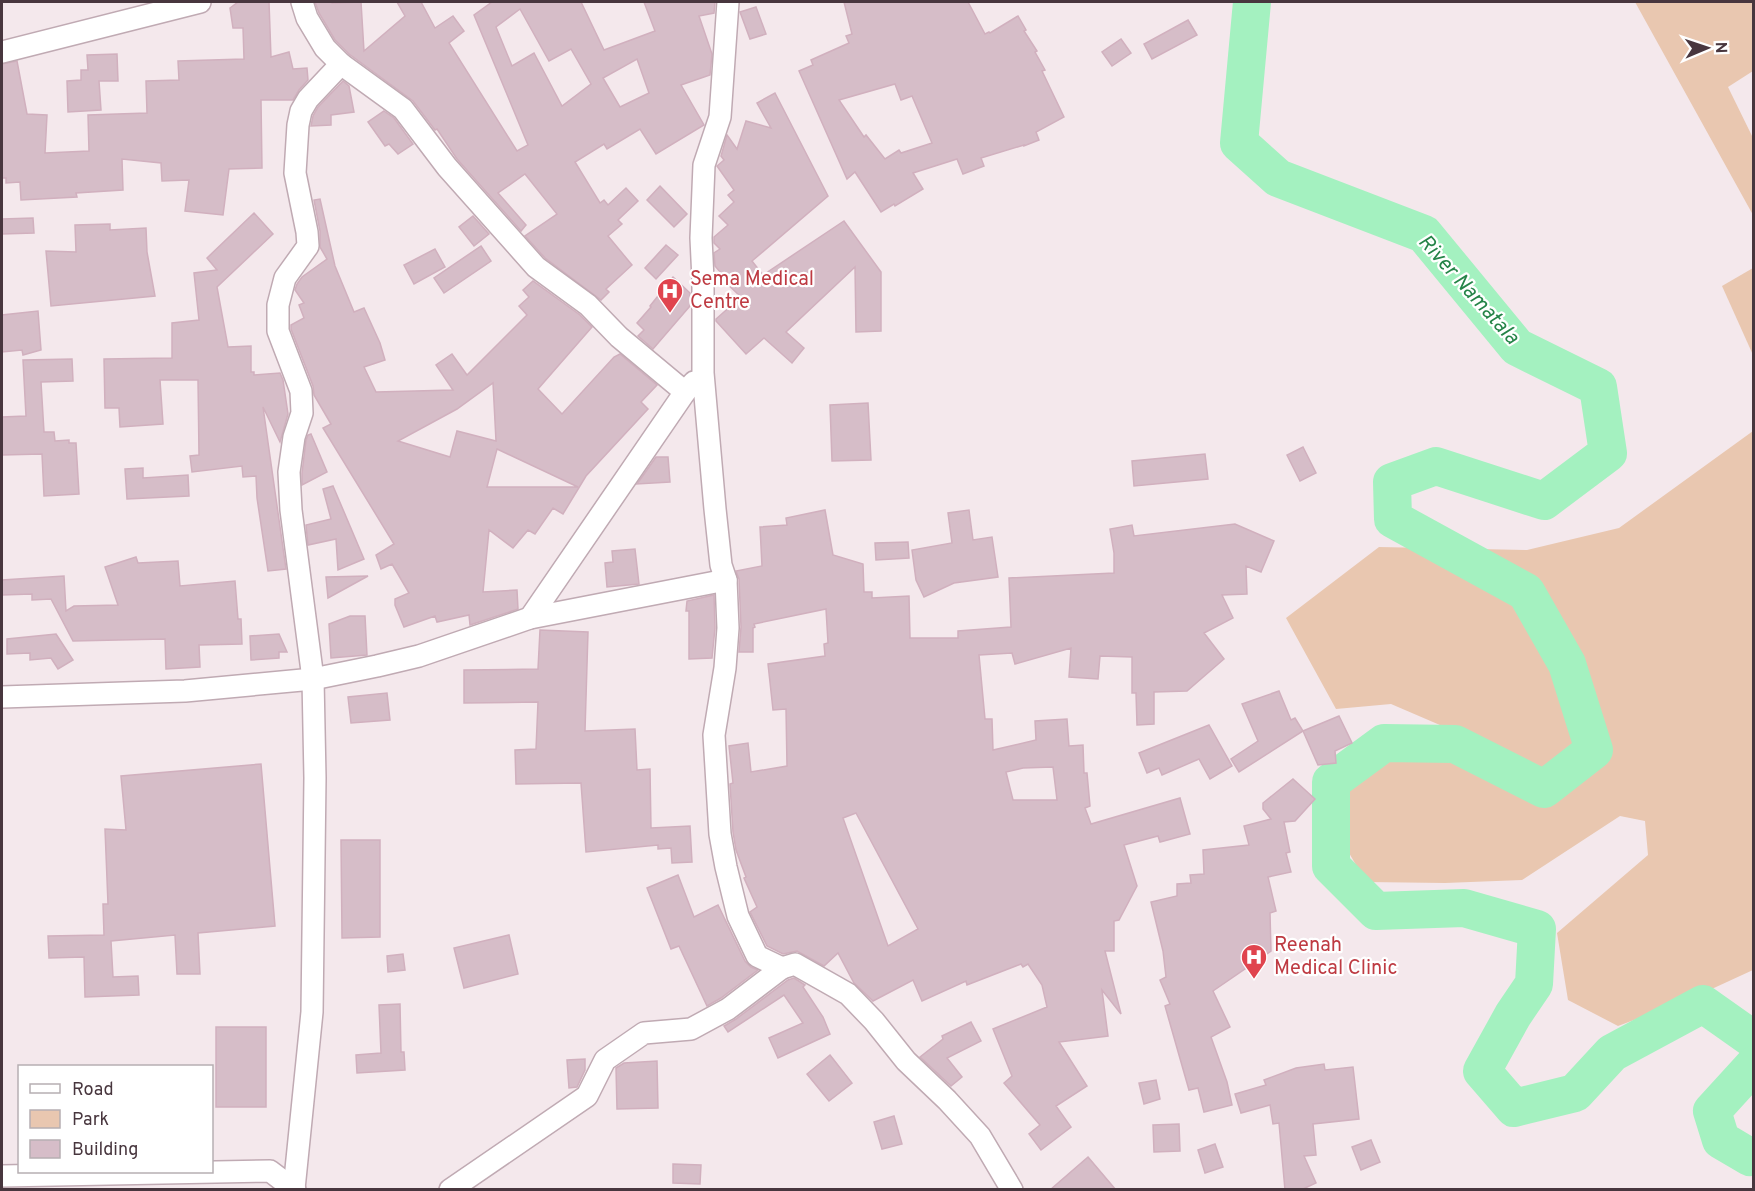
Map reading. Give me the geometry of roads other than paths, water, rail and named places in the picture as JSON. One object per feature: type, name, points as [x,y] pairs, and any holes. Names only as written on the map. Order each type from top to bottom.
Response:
[{"type":"street","points":[[2,52],[200,2]]},
{"type":"street","points":[[302,2],[307,18],[319,39],[341,64],[403,109],[447,167],[536,267],[588,305],[619,337],[685,392]]},
{"type":"street","points":[[728,2],[720,117],[704,165],[701,238],[703,373],[721,565],[726,580],[728,628],[725,668],[714,735],[720,834],[738,916],[757,956],[782,968]]},
{"type":"street","points":[[294,1189],[312,1012],[315,778],[313,679],[291,510],[289,471],[294,437],[302,413],[301,391],[278,331],[278,304],[285,278],[308,246],[295,173],[301,111],[308,99],[341,64]]},
{"type":"street","points":[[530,618],[685,392],[703,373]]},
{"type":"street","points":[[2,697],[185,691],[313,679],[419,656],[530,618],[726,580]]},
{"type":"street","points":[[450,1190],[587,1096],[606,1060],[644,1033],[691,1029],[728,1009],[782,968],[795,964],[848,994],[874,1021],[906,1061],[980,1136],[1012,1190]]},
{"type":"street","points":[[213,1172],[270,1171],[294,1189]]},
{"type":"street","points":[[2,1176],[163,1173]]},
{"type":"waterway","name":"River Namatala","points":[[1252,2],[1239,143],[1278,178],[1424,234],[1517,347],[1598,387],[1608,453],[1544,501],[1436,466],[1392,482],[1393,519],[1526,592],[1567,664],[1594,750],[1544,789],[1455,744],[1384,743],[1331,782],[1331,866],[1376,911],[1464,908],[1537,929],[1534,984],[1513,1015],[1482,1071],[1514,1108],[1575,1093],[1612,1053],[1703,1004],[1754,1040]]},
{"type":"waterway","name":"River Namatala","points":[[1754,1065],[1712,1111],[1721,1140],[1750,1157],[1754,1155]]},
{"type":"place","name":"Sema Medical Centre","points":[[670,314]]},
{"type":"place","name":"Reenah Medical Clinic","points":[[1254,980]]}]
